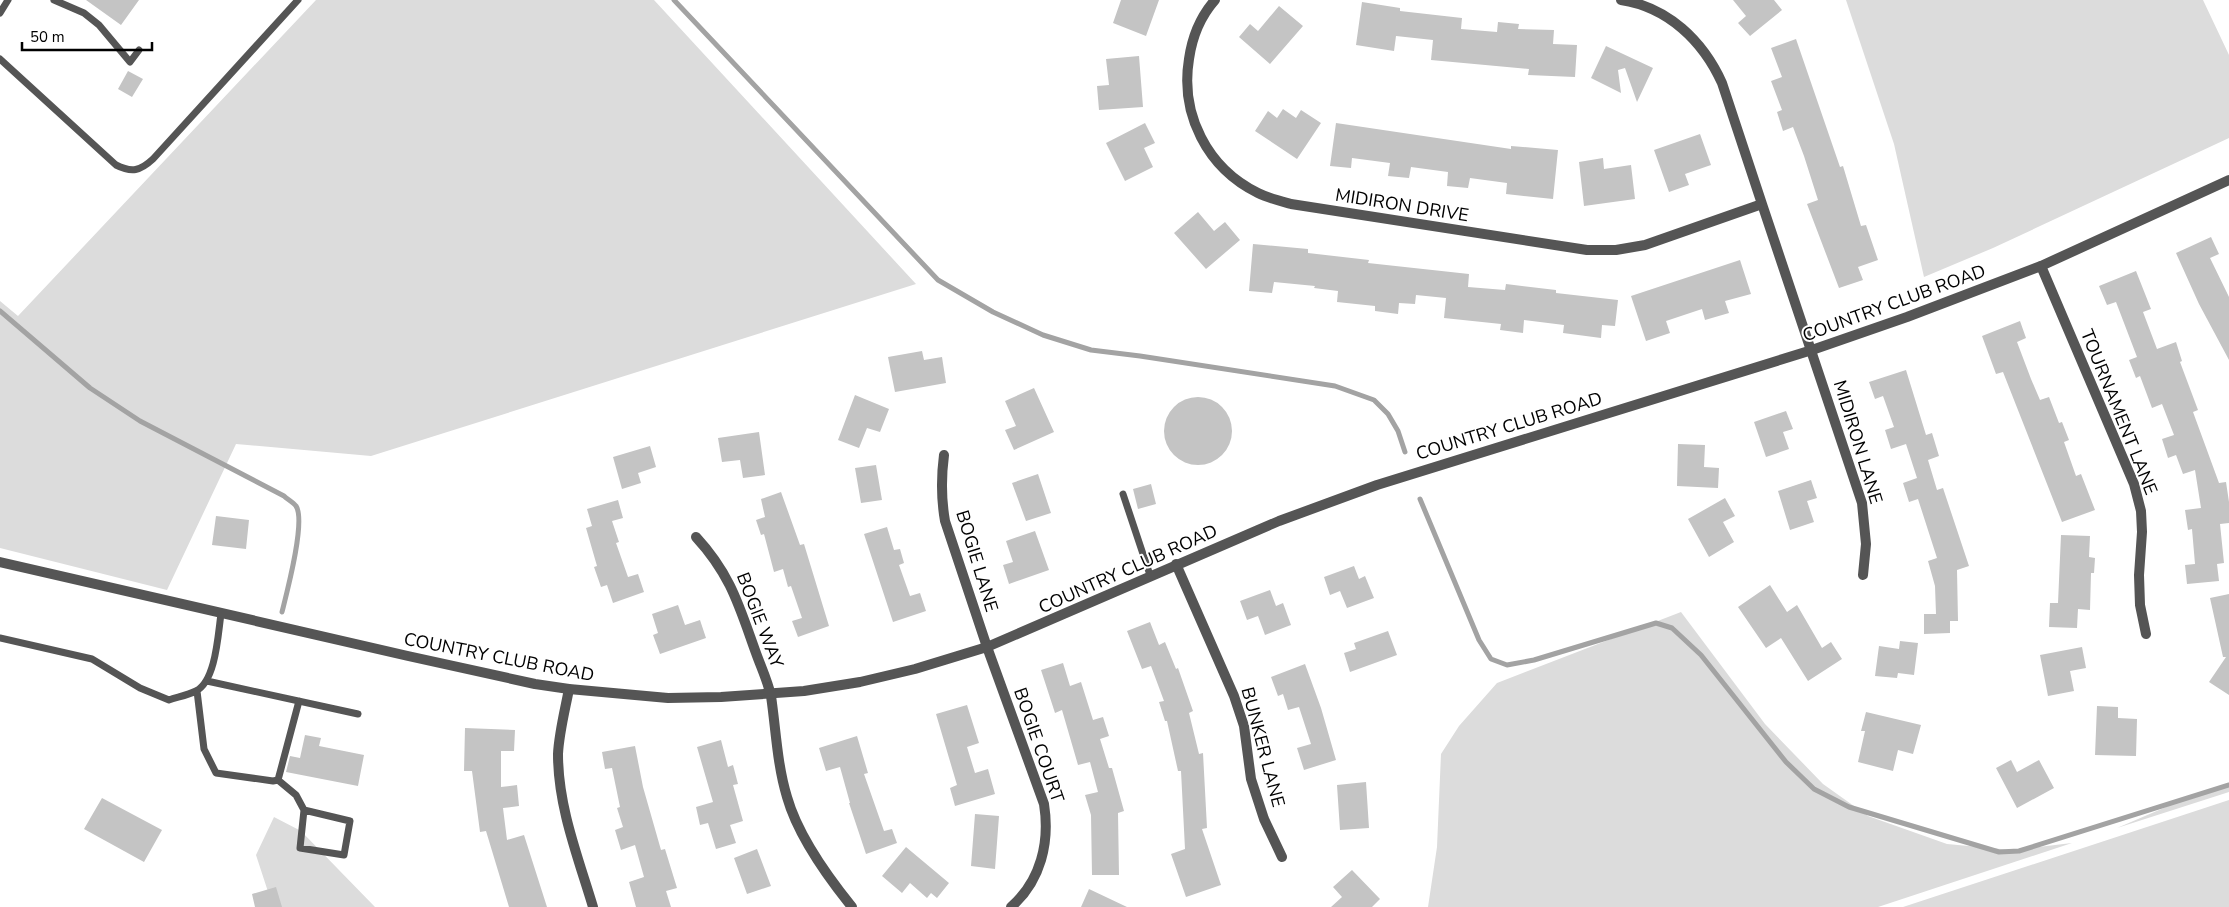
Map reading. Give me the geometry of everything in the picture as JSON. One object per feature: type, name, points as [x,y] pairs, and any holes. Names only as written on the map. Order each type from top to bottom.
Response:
[{"type":"street","name":"MIDIRON DRIVE","points":[[1215,0],[1205,12],[1191,47],[1187,81],[1188,98],[1194,122],[1198,134],[1219,164],[1237,180],[1268,197],[1291,204],[1597,250],[1616,250],[1646,245],[1762,204]]},
{"type":"street","points":[[1621,0],[1642,5],[1680,26],[1700,46],[1722,83],[1812,350]]},
{"type":"street","name":"COUNTRY CLUB ROAD","points":[[0,562],[221,614],[569,690],[668,698],[770,694],[860,682],[915,669],[987,647],[1150,575],[1279,521],[1405,475],[1812,350],[1915,314],[2041,266],[2229,181]]},
{"type":"street","name":"TOURNAMENT LANE","points":[[2041,266],[2134,484],[2141,511],[2142,532],[2138,575],[2140,605],[2146,634]]},
{"type":"street","name":"MIDIRON LANE","points":[[1812,350],[1862,503],[1866,544],[1863,575]]},
{"type":"street","name":"BOGIE LANE","points":[[944,455],[941,499],[945,520],[987,647]]},
{"type":"street","name":"BOGIE WAY","points":[[696,537],[723,571],[733,590],[770,694]]},
{"type":"street","name":"BUNKER LANE","points":[[1176,564],[1234,696],[1244,726],[1251,779],[1264,819],[1282,857]]},
{"type":"street","name":"BOGIE COURT","points":[[987,647],[1040,791],[1046,818],[1045,845],[1037,871],[1023,895],[1011,907]]},
{"type":"street","points":[[569,690],[558,752],[559,778],[565,812],[593,907]]},
{"type":"street","points":[[770,694],[777,751],[787,798],[809,847],[831,881],[852,907]]},
{"type":"lane","points":[[0,13],[8,0]]},
{"type":"lane","points":[[54,0],[84,13],[99,25],[130,62],[139,50]]},
{"type":"lane","points":[[0,59],[116,165],[126,170],[135,171],[142,169],[153,159],[298,0]]},
{"type":"lane","points":[[1123,494],[1150,575]]},
{"type":"lane","points":[[0,638],[92,659],[140,688],[169,700],[197,691],[207,681],[212,666],[221,614]]},
{"type":"lane","points":[[207,681],[358,714]]},
{"type":"lane","points":[[197,691],[204,749],[216,773],[278,780],[296,795],[304,810],[300,848],[344,855],[350,821],[304,810]]},
{"type":"lane","points":[[278,780],[299,701]]},
{"type":"shaded area","points":[[316,0],[654,0],[916,284],[371,456],[236,444],[167,590],[0,548],[0,301],[18,316]]},
{"type":"shaded area","points":[[1846,0],[2203,0],[2229,55],[2229,138],[1993,248],[1924,277],[1894,144]]},
{"type":"shaded area","points":[[1681,612],[1765,724],[1823,784],[1868,816],[1947,844],[2012,850],[2072,843],[1878,907],[1428,907],[1437,847],[1441,754],[1459,726],[1497,683]]},
{"type":"shaded area","points":[[2229,786],[2229,792],[2117,828],[2173,804]]},
{"type":"shaded area","points":[[2229,800],[2229,907],[1903,907]]},
{"type":"shaded area","points":[[274,817],[301,831],[375,907],[273,907],[256,855]]},
{"type":"building","points":[[86,0],[139,0],[121,25]]},
{"type":"building","points":[[1121,0],[1159,0],[1146,36],[1113,23]]},
{"type":"building","points":[[1733,0],[1774,0],[1782,10],[1750,36],[1738,23],[1746,16]]},
{"type":"building","points":[[1362,2],[1400,8],[1400,11],[1462,18],[1461,29],[1497,32],[1498,22],[1519,24],[1518,29],[1554,30],[1553,44],[1577,45],[1575,77],[1528,75],[1529,69],[1431,60],[1433,40],[1396,36],[1394,51],[1356,45]]},
{"type":"building","points":[[1279,6],[1303,26],[1270,64],[1239,37],[1250,24],[1258,31]]},
{"type":"building","points":[[1796,39],[1840,167],[1843,166],[1861,226],[1866,225],[1878,260],[1858,267],[1863,280],[1839,288],[1807,204],[1818,200],[1804,156],[1793,127],[1783,131],[1777,112],[1782,110],[1771,81],[1782,77],[1771,48]]},
{"type":"building","points":[[1606,46],[1653,68],[1637,102],[1625,68],[1618,70],[1621,93],[1591,78]]},
{"type":"building","points":[[1139,56],[1143,107],[1099,110],[1097,86],[1109,85],[1106,59]]},
{"type":"building","points":[[128,71],[143,79],[132,97],[118,89]]},
{"type":"building","points":[[1283,109],[1296,118],[1301,110],[1321,123],[1297,159],[1255,131],[1268,111],[1277,118]]},
{"type":"building","points":[[1145,123],[1155,143],[1144,148],[1153,167],[1125,181],[1106,143]]},
{"type":"building","points":[[1336,123],[1511,149],[1511,146],[1558,150],[1553,199],[1506,194],[1507,183],[1470,178],[1468,188],[1447,186],[1448,172],[1411,167],[1409,178],[1388,176],[1390,163],[1352,158],[1351,168],[1330,166]]},
{"type":"building","points":[[1700,134],[1711,165],[1685,174],[1689,185],[1669,192],[1654,150]]},
{"type":"building","points":[[1603,158],[1604,169],[1631,165],[1635,199],[1584,206],[1579,162]]},
{"type":"building","points":[[1198,212],[1214,231],[1225,222],[1240,240],[1206,269],[1174,233]]},
{"type":"building","points":[[2211,237],[2219,254],[2210,258],[2229,297],[2229,360],[2199,304],[2176,253]]},
{"type":"building","points":[[1253,244],[1308,249],[1308,253],[1369,260],[1368,263],[1469,274],[1468,287],[1505,290],[1506,284],[1556,290],[1556,293],[1618,300],[1615,326],[1602,325],[1601,338],[1563,333],[1564,325],[1524,320],[1523,333],[1500,330],[1501,324],[1444,318],[1446,298],[1416,295],[1415,304],[1399,303],[1398,314],[1375,311],[1375,306],[1337,302],[1338,291],[1314,288],[1315,286],[1274,282],[1272,293],[1249,291]]},
{"type":"building","points":[[1740,260],[1751,294],[1725,301],[1729,313],[1705,320],[1702,309],[1666,321],[1670,333],[1646,341],[1631,296]]},
{"type":"building","points":[[2136,271],[2151,309],[2143,312],[2157,349],[2176,342],[2182,361],[2180,362],[2198,410],[2193,412],[2219,483],[2226,482],[2229,502],[2229,523],[2220,524],[2224,563],[2217,564],[2219,581],[2187,584],[2185,565],[2195,564],[2192,529],[2188,530],[2185,510],[2201,508],[2195,470],[2183,474],[2176,455],[2168,458],[2162,439],[2174,435],[2162,404],[2152,408],[2140,376],[2136,378],[2129,360],[2137,357],[2116,302],[2107,305],[2099,286]]},
{"type":"building","points":[[2020,321],[2026,338],[2017,342],[2031,379],[2040,400],[2049,397],[2059,423],[2062,422],[2069,440],[2064,442],[2076,476],[2081,474],[2095,510],[2062,522],[2003,372],[1996,374],[1982,336]]},
{"type":"building","points":[[922,351],[924,360],[942,357],[946,383],[895,392],[888,357]]},
{"type":"building","points":[[1906,370],[1926,435],[1932,433],[1939,456],[1928,460],[1937,490],[1943,488],[1969,566],[1957,570],[1958,621],[1950,621],[1950,633],[1924,634],[1924,614],[1936,614],[1935,586],[1928,561],[1937,558],[1918,499],[1909,502],[1903,483],[1917,478],[1906,444],[1891,449],[1885,430],[1894,427],[1883,396],[1875,399],[1869,382]]},
{"type":"building","points":[[1034,388],[1054,432],[1014,450],[1005,430],[1016,426],[1005,401]]},
{"type":"building","points":[[855,395],[889,409],[880,432],[867,428],[859,448],[838,440]]},
{"type":"building","points":[[1198,397],[1211,400],[1222,407],[1229,418],[1232,431],[1229,444],[1222,455],[1211,462],[1198,465],[1185,462],[1174,455],[1167,444],[1164,431],[1167,418],[1174,407],[1185,400]]},
{"type":"building","points":[[1786,411],[1793,429],[1783,432],[1789,449],[1766,457],[1754,422]]},
{"type":"building","points":[[759,432],[765,475],[743,478],[740,460],[722,462],[718,438]]},
{"type":"building","points":[[1678,444],[1705,445],[1704,467],[1719,468],[1718,488],[1677,486]]},
{"type":"building","points":[[650,446],[656,467],[638,473],[641,483],[622,489],[613,457]]},
{"type":"building","points":[[876,465],[882,500],[861,503],[855,468]]},
{"type":"building","points":[[1038,474],[1051,513],[1026,521],[1012,483]]},
{"type":"building","points":[[1811,480],[1817,498],[1807,501],[1814,522],[1790,530],[1778,491]]},
{"type":"building","points":[[1151,484],[1156,504],[1138,509],[1133,489]]},
{"type":"building","points":[[781,492],[800,545],[804,544],[829,626],[798,637],[792,621],[802,618],[791,586],[788,587],[783,569],[774,572],[764,534],[761,535],[756,520],[765,517],[761,499]]},
{"type":"building","points":[[1725,498],[1735,516],[1723,522],[1734,542],[1709,557],[1688,519]]},
{"type":"building","points":[[618,500],[623,518],[612,521],[619,542],[616,543],[628,577],[638,574],[644,592],[613,603],[607,585],[601,587],[594,567],[597,566],[586,528],[592,526],[587,509]]},
{"type":"building","points":[[216,516],[249,520],[246,549],[212,545]]},
{"type":"building","points":[[887,527],[894,550],[900,549],[904,563],[899,565],[910,596],[920,593],[926,611],[893,622],[864,534]]},
{"type":"building","points":[[1035,531],[1049,570],[1009,584],[1003,565],[1013,562],[1006,541]]},
{"type":"building","points":[[2061,535],[2090,536],[2089,557],[2095,558],[2094,573],[2091,573],[2090,610],[2078,609],[2077,628],[2049,627],[2050,603],[2058,603]]},
{"type":"building","points":[[1354,566],[1359,579],[1365,576],[1374,598],[1347,608],[1340,591],[1330,595],[1324,577]]},
{"type":"building","points":[[1770,585],[1787,612],[1797,605],[1822,648],[1831,642],[1842,659],[1808,681],[1781,638],[1766,648],[1738,607]]},
{"type":"building","points":[[1270,590],[1276,606],[1283,603],[1291,625],[1265,635],[1258,616],[1247,620],[1240,601]]},
{"type":"building","points":[[2229,594],[2229,695],[2209,682],[2226,657],[2223,657],[2210,598]]},
{"type":"building","points":[[678,605],[685,625],[700,620],[706,638],[660,654],[653,635],[658,633],[652,614]]},
{"type":"building","points":[[1150,622],[1159,645],[1165,642],[1176,669],[1178,668],[1193,711],[1189,713],[1199,754],[1203,753],[1207,828],[1202,829],[1221,885],[1186,897],[1171,854],[1185,849],[1181,771],[1178,771],[1167,721],[1165,721],[1159,702],[1164,701],[1151,666],[1142,669],[1127,631]]},
{"type":"building","points":[[1388,631],[1397,655],[1350,672],[1344,653],[1356,649],[1354,643]]},
{"type":"building","points":[[1900,641],[1918,643],[1914,675],[1898,673],[1897,678],[1875,676],[1879,646],[1899,649]]},
{"type":"building","points":[[2082,647],[2086,668],[2070,671],[2074,691],[2048,696],[2040,655]]},
{"type":"building","points":[[1063,663],[1070,686],[1081,682],[1093,720],[1103,717],[1109,736],[1100,739],[1109,768],[1112,768],[1124,811],[1118,813],[1119,875],[1092,875],[1091,815],[1085,795],[1098,792],[1090,762],[1078,765],[1062,710],[1055,713],[1041,670]]},
{"type":"building","points":[[1305,664],[1321,708],[1336,760],[1304,770],[1297,748],[1311,744],[1299,707],[1288,710],[1283,694],[1278,696],[1271,677]]},
{"type":"building","points":[[967,705],[979,743],[967,747],[975,773],[988,769],[995,794],[955,806],[950,788],[957,785],[936,714]]},
{"type":"building","points":[[2097,706],[2118,707],[2118,718],[2137,719],[2136,756],[2095,755]]},
{"type":"building","points":[[1866,712],[1921,725],[1913,754],[1898,750],[1893,771],[1858,762],[1865,731],[1861,731]]},
{"type":"building","points":[[465,728],[515,730],[514,751],[501,751],[501,787],[517,785],[519,806],[503,808],[507,840],[524,835],[547,907],[509,907],[486,831],[480,832],[472,771],[464,771]]},
{"type":"building","points":[[305,735],[321,738],[319,746],[364,755],[358,786],[286,772],[290,756],[300,758]]},
{"type":"building","points":[[857,736],[868,773],[864,774],[884,831],[892,829],[897,843],[866,854],[849,803],[840,767],[826,771],[819,748]]},
{"type":"building","points":[[721,740],[728,767],[733,765],[738,784],[733,785],[743,821],[730,825],[736,843],[716,849],[708,823],[700,825],[696,807],[713,802],[697,747]]},
{"type":"building","points":[[635,746],[643,787],[661,850],[665,849],[677,888],[666,891],[671,907],[636,907],[629,882],[644,877],[635,845],[621,850],[615,830],[623,827],[617,808],[620,807],[612,768],[605,769],[602,752]]},
{"type":"building","points":[[2011,760],[2017,772],[2039,760],[2054,788],[2017,808],[1996,768]]},
{"type":"building","points":[[1366,782],[1369,828],[1340,830],[1337,785]]},
{"type":"building","points":[[102,798],[162,830],[144,862],[84,829]]},
{"type":"building","points":[[975,814],[999,816],[995,869],[971,866]]},
{"type":"building","points":[[906,847],[949,883],[937,898],[931,893],[927,898],[910,883],[902,893],[882,876]]},
{"type":"building","points":[[757,849],[771,886],[747,894],[734,858]]},
{"type":"building","points":[[1352,870],[1380,899],[1372,907],[1331,907],[1342,897],[1333,887]]},
{"type":"building","points":[[276,887],[282,907],[255,907],[252,894]]},
{"type":"building","points":[[1089,889],[1127,907],[1081,907]]},
{"type":"waterway","points":[[674,0],[938,280],[993,312],[1043,335],[1091,350],[1335,386],[1374,400],[1388,414],[1398,431],[1405,452]]},
{"type":"waterway","points":[[0,311],[90,388],[140,421],[284,496],[296,506],[299,526],[282,612]]},
{"type":"waterway","points":[[1420,499],[1479,640],[1491,659],[1507,665],[1534,660],[1656,623],[1672,628],[1701,655],[1786,762],[1814,789],[1849,807],[1999,852],[2019,851],[2229,785]]}]
